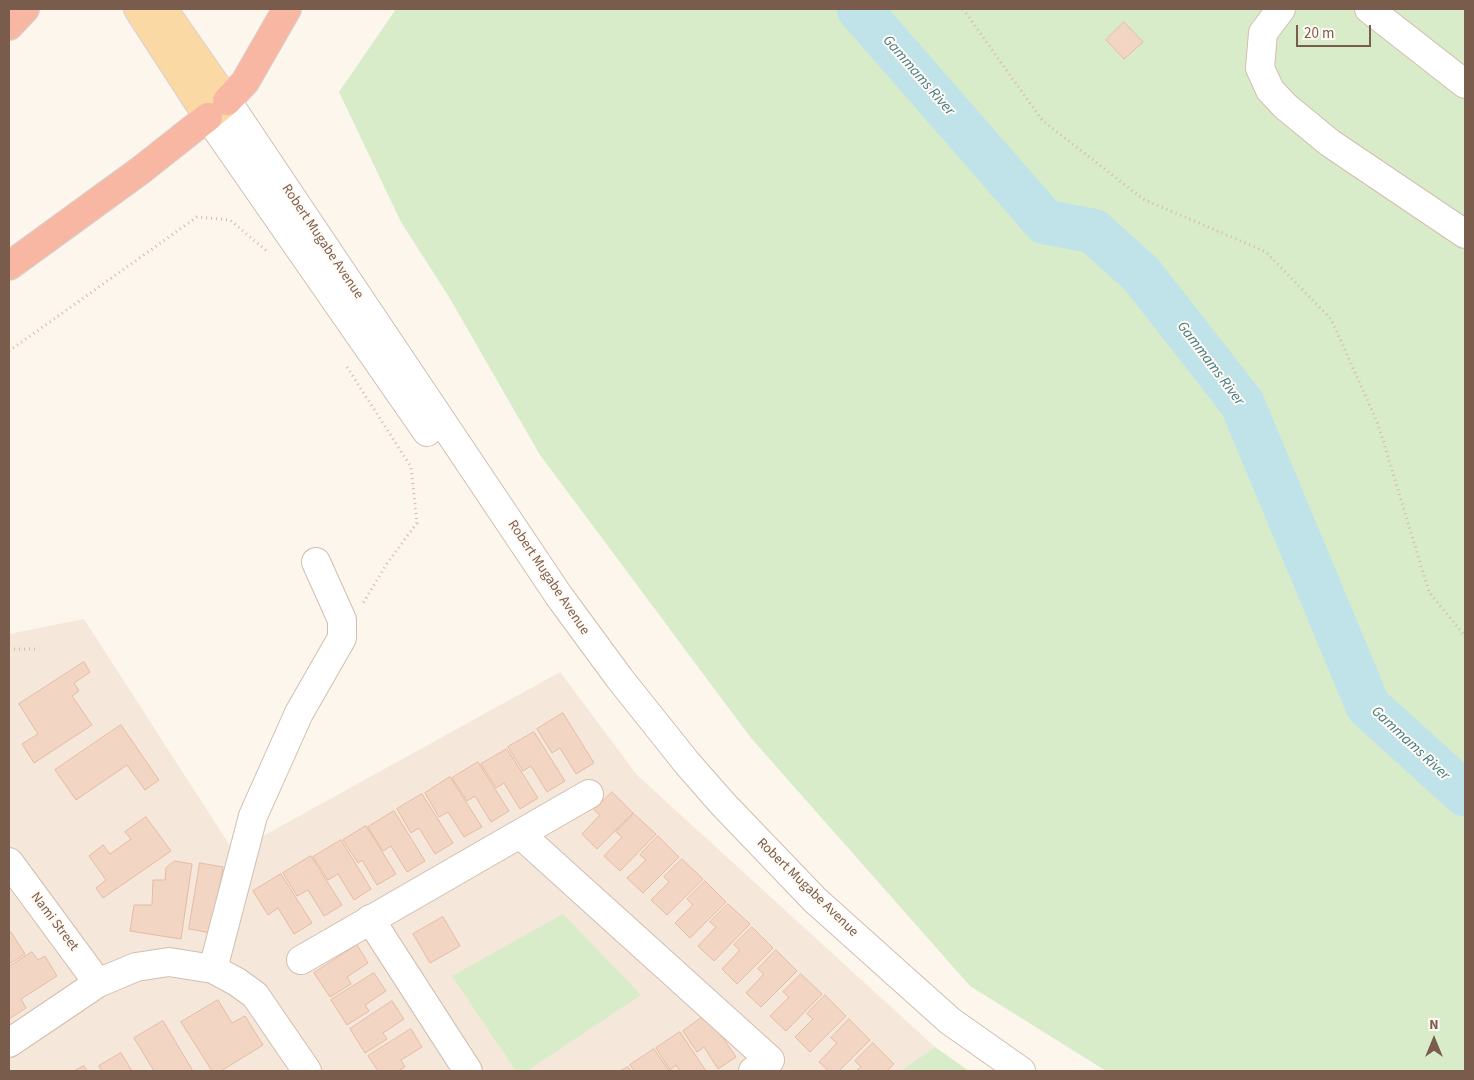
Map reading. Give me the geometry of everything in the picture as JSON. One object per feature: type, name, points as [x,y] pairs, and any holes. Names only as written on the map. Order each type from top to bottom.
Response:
[{"type":"highway","points":[[9,26],[25,9]]},
{"type":"highway","points":[[9,266],[141,170],[217,109],[244,82],[287,9]]},
{"type":"main road","name":"Robert Mugabe Avenue","points":[[138,9],[166,26],[217,109]]},
{"type":"street","points":[[1281,9],[1263,33],[1260,68],[1270,90],[1285,106],[1330,143],[1465,234]]},
{"type":"street","points":[[1369,9],[1465,84]]},
{"type":"street","name":"Robert Mugabe Avenue","points":[[217,109],[569,635],[644,734],[724,824],[805,910],[952,1040],[994,1071]]},
{"type":"street","name":"Robert Mugabe Avenue","points":[[217,109],[559,596],[620,679],[687,763],[722,804],[815,900],[950,1021],[1021,1071]]},
{"type":"street","points":[[213,969],[253,816],[299,713],[342,638],[342,620],[316,562]]},
{"type":"street","points":[[300,960],[589,794]]},
{"type":"street","points":[[520,834],[770,1060],[754,1071]]},
{"type":"street","name":"Nami Street","points":[[9,862],[98,983]]},
{"type":"street","points":[[370,920],[468,1071]]},
{"type":"street","points":[[9,1043],[98,983],[136,967],[169,962],[213,969],[237,982],[255,995],[307,1071]]},
{"type":"path","points":[[963,9],[1042,120],[1143,199],[1266,252],[1331,319],[1378,424],[1429,592],[1465,636]]},
{"type":"path","points":[[9,351],[197,218],[230,220],[275,259]]},
{"type":"path","points":[[346,366],[411,467],[417,523],[388,562],[363,604]]},
{"type":"path","points":[[9,649],[39,649]]},
{"type":"shaded area","points":[[84,619],[234,852],[560,672],[637,775],[935,1047],[900,1071],[9,1071],[9,634]]},
{"type":"green space","points":[[396,9],[1465,9],[1465,1071],[1106,1071],[970,986],[751,738],[540,455],[449,297],[401,222],[339,92]]},
{"type":"green space","points":[[563,914],[641,995],[527,1071],[516,1071],[452,976]]},
{"type":"green space","points":[[935,1047],[969,1071],[900,1071]]},
{"type":"building","points":[[1124,22],[1143,42],[1124,59],[1106,40]]},
{"type":"building","points":[[84,662],[90,672],[74,683],[79,691],[72,696],[92,725],[34,763],[22,744],[38,734],[19,704]]},
{"type":"building","points":[[563,713],[594,763],[576,774],[560,748],[552,753],[537,729]]},
{"type":"building","points":[[121,725],[159,780],[145,790],[127,765],[76,800],[55,770]]},
{"type":"building","points":[[534,732],[565,781],[547,792],[531,766],[523,771],[508,747]]},
{"type":"building","points":[[507,749],[538,798],[520,809],[504,783],[496,788],[481,764]]},
{"type":"building","points":[[478,762],[509,811],[491,822],[475,796],[467,801],[452,778]]},
{"type":"building","points":[[450,777],[482,827],[464,837],[448,812],[439,817],[425,793]]},
{"type":"building","points":[[612,792],[633,813],[597,849],[582,834],[600,815],[594,810]]},
{"type":"building","points":[[422,794],[453,843],[435,854],[419,828],[411,833],[397,809]]},
{"type":"building","points":[[394,811],[425,861],[407,872],[391,846],[383,851],[368,827]]},
{"type":"building","points":[[634,814],[656,834],[620,871],[604,856],[622,837],[616,832]]},
{"type":"building","points":[[146,817],[171,851],[103,898],[96,888],[106,880],[89,856],[103,845],[110,854],[131,839],[125,832]]},
{"type":"building","points":[[366,826],[396,874],[377,885],[362,860],[358,863],[343,840]]},
{"type":"building","points":[[658,836],[679,857],[643,893],[627,878],[646,860],[640,855]]},
{"type":"building","points":[[341,840],[371,889],[354,900],[338,874],[328,880],[313,857]]},
{"type":"building","points":[[311,856],[342,905],[324,916],[308,890],[297,896],[283,873]]},
{"type":"building","points":[[682,859],[703,879],[667,915],[651,900],[669,882],[664,877]]},
{"type":"building","points":[[175,861],[192,864],[181,939],[130,931],[134,905],[152,905],[153,880],[165,880],[166,868]]},
{"type":"building","points":[[200,863],[223,867],[212,933],[189,929]]},
{"type":"building","points":[[281,874],[312,923],[294,934],[278,908],[268,915],[253,891]]},
{"type":"building","points":[[705,881],[726,902],[690,938],[675,923],[693,905],[687,899]]},
{"type":"building","points":[[728,904],[750,924],[714,961],[698,946],[716,927],[710,922]]},
{"type":"building","points":[[443,917],[460,946],[430,963],[413,934]]},
{"type":"building","points":[[752,927],[773,948],[737,984],[722,969],[740,950],[734,945]]},
{"type":"building","points":[[11,932],[25,954],[9,964],[9,933]]},
{"type":"building","points":[[357,945],[368,963],[347,977],[351,984],[330,997],[314,973]]},
{"type":"building","points":[[776,950],[797,971],[761,1007],[746,993],[764,974],[758,969]]},
{"type":"building","points":[[32,952],[38,960],[45,956],[57,976],[21,999],[26,1008],[9,1019],[9,967]]},
{"type":"building","points":[[374,973],[386,991],[365,1005],[369,1011],[347,1025],[331,1000]]},
{"type":"building","points":[[801,974],[822,994],[786,1031],[770,1016],[789,997],[783,992]]},
{"type":"building","points":[[825,995],[846,1016],[810,1052],[795,1037],[813,1019],[807,1014]]},
{"type":"building","points":[[218,1000],[232,1023],[245,1016],[263,1045],[221,1071],[212,1071],[181,1022]]},
{"type":"building","points":[[392,1001],[404,1019],[383,1033],[387,1039],[365,1053],[350,1029]]},
{"type":"building","points":[[707,1014],[736,1057],[718,1069],[704,1047],[697,1052],[683,1031]]},
{"type":"building","points":[[849,1019],[870,1040],[839,1071],[829,1071],[819,1062],[837,1043],[831,1038]]},
{"type":"building","points":[[163,1021],[193,1071],[154,1071],[134,1038]]},
{"type":"building","points":[[411,1029],[422,1047],[401,1060],[405,1067],[398,1071],[378,1071],[368,1056]]},
{"type":"building","points":[[680,1032],[706,1071],[680,1071],[676,1065],[670,1070],[656,1048]]},
{"type":"building","points":[[873,1043],[894,1064],[887,1071],[856,1071],[861,1067],[855,1061]]},
{"type":"building","points":[[654,1049],[669,1071],[634,1071],[630,1065]]},
{"type":"building","points":[[121,1053],[132,1071],[102,1071],[99,1066]]},
{"type":"building","points":[[84,1066],[87,1071],[74,1071]]},
{"type":"building","points":[[628,1067],[631,1071],[620,1071]]},
{"type":"waterway","name":"Gammams River","points":[[859,9],[1045,222],[1093,231],[1141,274],[1242,403],[1368,706],[1465,794]]}]
